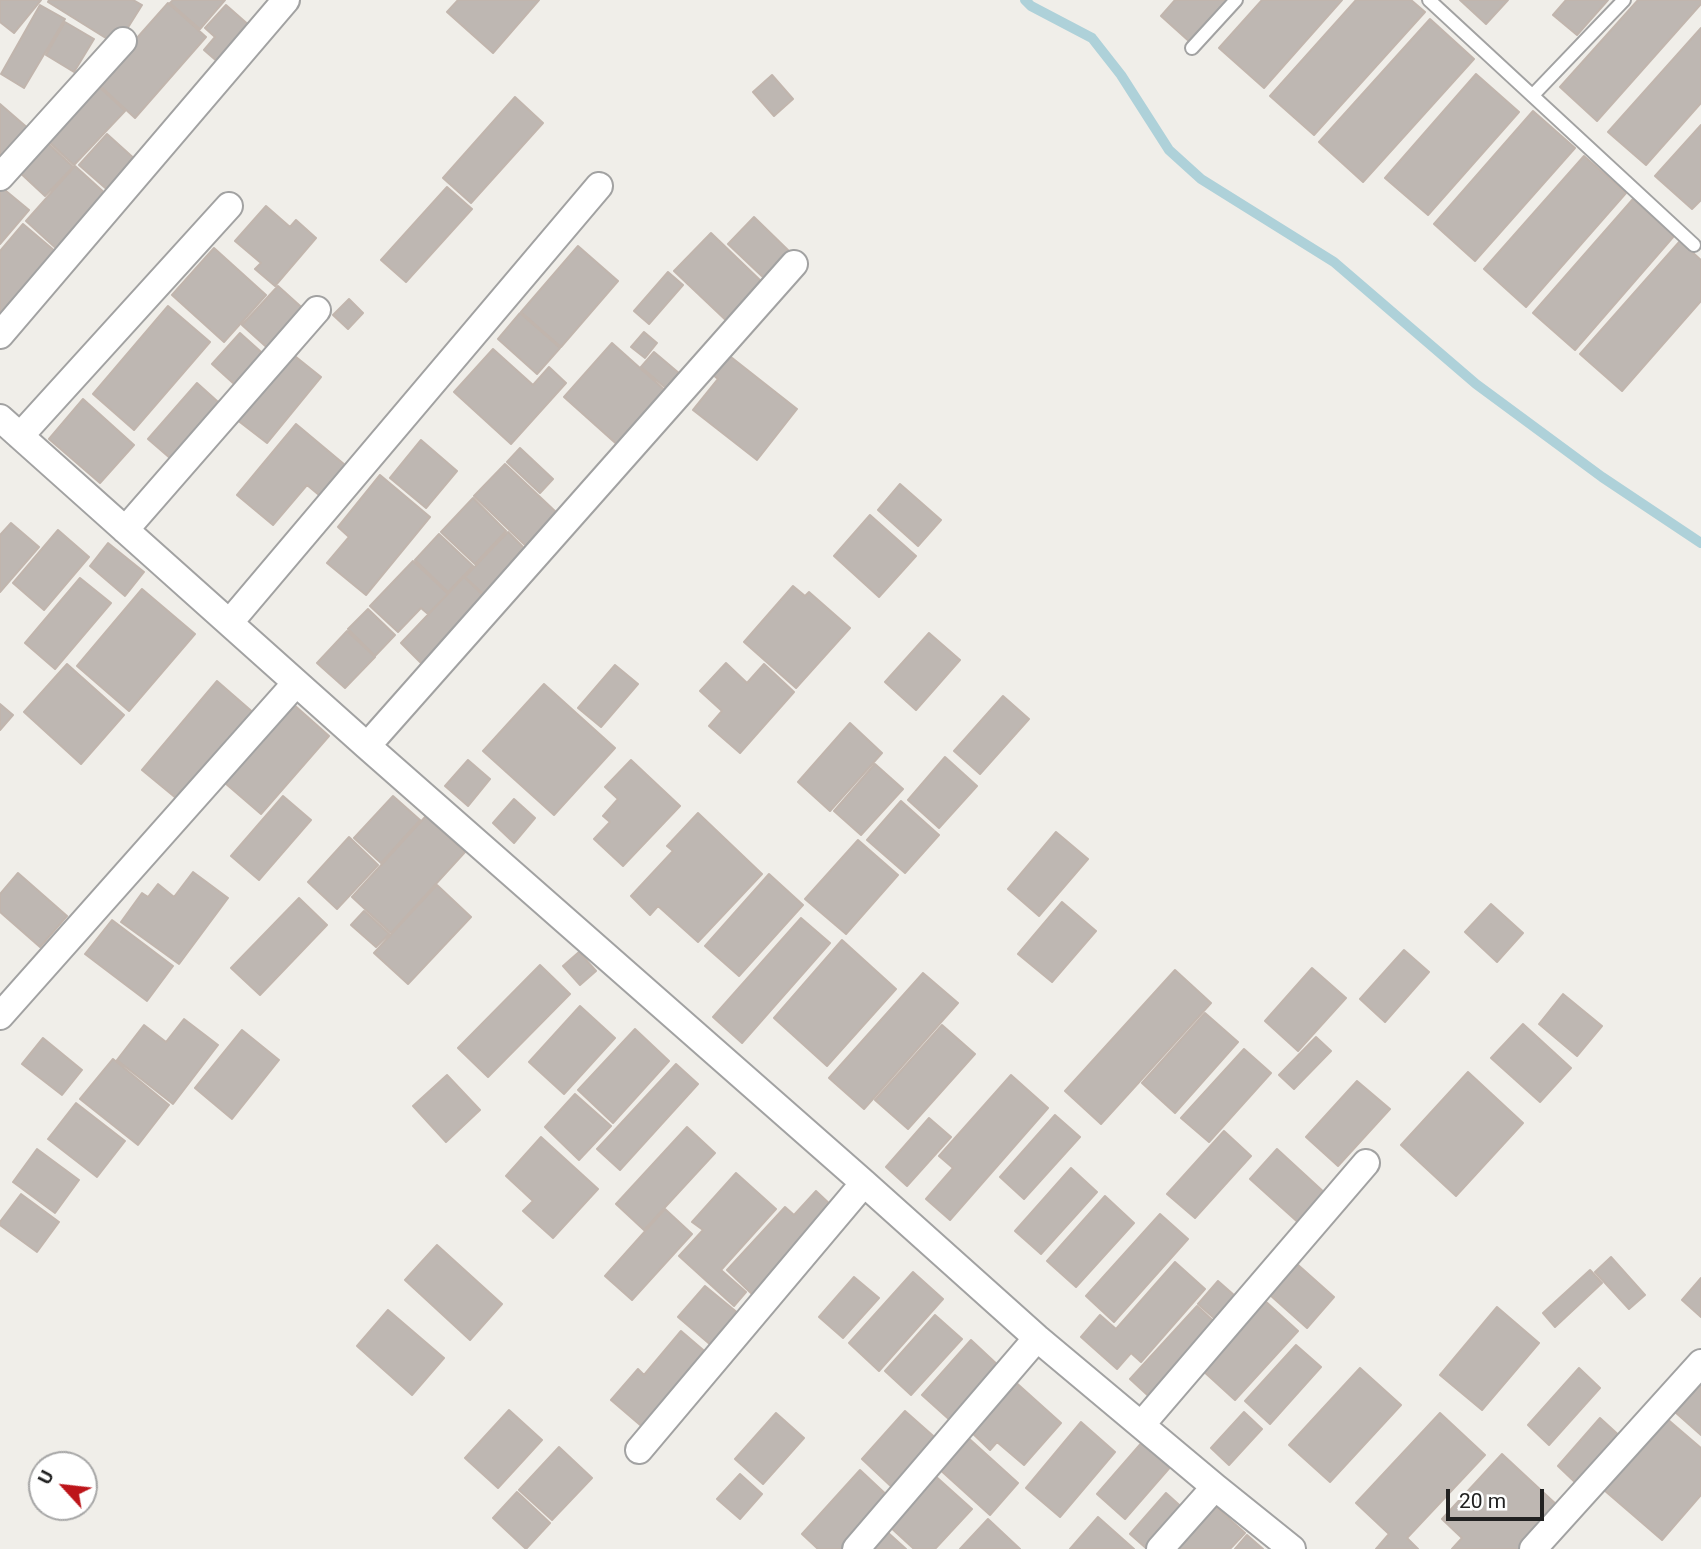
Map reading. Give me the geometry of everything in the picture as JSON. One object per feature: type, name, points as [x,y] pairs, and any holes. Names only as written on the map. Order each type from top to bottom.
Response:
[{"type":"street","points":[[0,335],[286,0]]},
{"type":"street","points":[[0,177],[123,41]]},
{"type":"street","points":[[230,622],[599,187]]},
{"type":"street","points":[[20,436],[229,206]]},
{"type":"street","points":[[367,746],[794,264]]},
{"type":"street","points":[[125,530],[317,310]]},
{"type":"street","points":[[0,418],[1037,1338],[1292,1549]]},
{"type":"street","points":[[0,1016],[296,683]]},
{"type":"street","points":[[1142,1424],[1366,1163]]},
{"type":"street","points":[[639,1450],[864,1184]]},
{"type":"street","points":[[856,1549],[1037,1338]]},
{"type":"street","points":[[1533,1549],[1701,1363]]},
{"type":"street","points":[[1160,1549],[1215,1487]]},
{"type":"lane","points":[[1192,48],[1236,0]]},
{"type":"lane","points":[[1429,0],[1694,245]]},
{"type":"lane","points":[[1533,95],[1624,0]]},
{"type":"building","points":[[0,0],[41,0],[14,33],[0,22]]},
{"type":"building","points":[[133,0],[142,5],[117,45],[48,2]]},
{"type":"building","points":[[173,0],[225,0],[200,29],[170,3]]},
{"type":"building","points":[[458,0],[539,0],[493,53],[447,12]]},
{"type":"building","points":[[1175,0],[1231,0],[1191,43],[1161,16]]},
{"type":"building","points":[[1262,0],[1342,0],[1264,88],[1219,48]]},
{"type":"building","points":[[1356,0],[1411,0],[1425,12],[1314,135],[1270,96]]},
{"type":"building","points":[[1460,0],[1508,0],[1486,24]]},
{"type":"building","points":[[1566,0],[1608,0],[1577,35],[1553,15]]},
{"type":"building","points":[[1638,0],[1701,0],[1701,4],[1597,121],[1560,87]]},
{"type":"building","points":[[168,3],[206,37],[135,118],[97,83]]},
{"type":"building","points":[[40,5],[65,19],[24,88],[1,74]]},
{"type":"building","points":[[226,5],[251,27],[219,63],[204,50],[215,37],[205,28]]},
{"type":"building","points":[[1430,19],[1474,59],[1363,182],[1319,142]]},
{"type":"building","points":[[65,22],[94,39],[74,72],[46,55]]},
{"type":"building","points":[[1701,28],[1701,103],[1646,165],[1608,132]]},
{"type":"building","points":[[1476,74],[1519,112],[1428,215],[1385,178]]},
{"type":"building","points":[[772,75],[793,99],[774,116],[753,92]]},
{"type":"building","points":[[96,84],[125,111],[74,165],[45,138]]},
{"type":"building","points":[[515,97],[543,123],[471,203],[443,178]]},
{"type":"building","points":[[0,104],[30,130],[0,160]]},
{"type":"building","points":[[1533,111],[1575,148],[1475,261],[1434,224]]},
{"type":"building","points":[[1701,125],[1701,200],[1692,209],[1655,176]]},
{"type":"building","points":[[107,134],[138,162],[111,193],[79,165]]},
{"type":"building","points":[[43,139],[73,167],[45,196],[16,169]]},
{"type":"building","points":[[1584,156],[1626,193],[1526,307],[1484,269]]},
{"type":"building","points":[[75,166],[108,196],[59,251],[26,221]]},
{"type":"building","points":[[0,186],[29,210],[0,244]]},
{"type":"building","points":[[447,187],[472,209],[406,282],[381,260]]},
{"type":"building","points":[[1633,199],[1674,236],[1575,350],[1533,313]]},
{"type":"building","points":[[266,206],[290,227],[296,220],[316,238],[275,286],[255,269],[261,263],[235,241]]},
{"type":"building","points":[[754,217],[791,253],[766,280],[728,244]]},
{"type":"building","points":[[23,224],[56,252],[0,319],[0,251]]},
{"type":"building","points":[[711,233],[763,283],[732,326],[674,271]]},
{"type":"building","points":[[1680,241],[1701,260],[1701,301],[1622,391],[1580,354]]},
{"type":"building","points":[[578,246],[618,281],[561,347],[521,312]]},
{"type":"building","points":[[214,248],[266,295],[224,342],[172,295]]},
{"type":"building","points":[[668,272],[683,285],[649,324],[634,311]]},
{"type":"building","points":[[278,286],[309,314],[273,353],[242,325]]},
{"type":"building","points":[[349,299],[363,313],[348,329],[333,315]]},
{"type":"building","points":[[168,306],[210,342],[134,430],[93,394]]},
{"type":"building","points":[[520,313],[560,348],[537,374],[498,339]]},
{"type":"building","points":[[644,332],[657,343],[645,358],[631,347]]},
{"type":"building","points":[[240,333],[270,360],[243,392],[212,364]]},
{"type":"building","points":[[612,343],[669,394],[621,448],[564,397]]},
{"type":"building","points":[[286,349],[321,377],[267,443],[232,416]]},
{"type":"building","points":[[493,349],[533,385],[549,367],[566,383],[511,444],[454,392]]},
{"type":"building","points":[[722,350],[797,409],[757,460],[693,410],[718,379],[707,370]]},
{"type":"building","points":[[654,352],[680,374],[667,389],[641,367]]},
{"type":"building","points":[[197,383],[227,410],[178,465],[148,439]]},
{"type":"building","points":[[83,399],[134,445],[100,483],[49,439]]},
{"type":"building","points":[[296,424],[351,470],[325,500],[307,485],[273,525],[237,495]]},
{"type":"building","points":[[421,440],[457,471],[426,508],[390,478]]},
{"type":"building","points":[[520,448],[553,479],[540,493],[507,462]]},
{"type":"building","points":[[505,464],[557,513],[526,546],[474,496]]},
{"type":"building","points":[[380,475],[430,517],[366,595],[327,563],[349,537],[338,527]]},
{"type":"building","points":[[900,484],[941,520],[918,546],[878,510]]},
{"type":"building","points":[[473,498],[506,531],[475,564],[441,532]]},
{"type":"building","points":[[870,515],[916,556],[879,597],[834,556]]},
{"type":"building","points":[[11,523],[39,547],[0,592],[0,535]]},
{"type":"building","points":[[58,530],[89,557],[44,610],[13,583]]},
{"type":"building","points":[[508,532],[531,555],[489,599],[465,577]]},
{"type":"building","points":[[439,534],[473,566],[448,592],[415,560]]},
{"type":"building","points":[[108,543],[144,572],[125,596],[90,566]]},
{"type":"building","points":[[413,561],[448,594],[428,614],[421,608],[398,632],[370,606]]},
{"type":"building","points":[[464,577],[491,603],[428,670],[401,643]]},
{"type":"building","points":[[80,578],[111,603],[55,669],[25,643]]},
{"type":"building","points":[[793,586],[805,596],[809,592],[850,628],[796,688],[744,642]]},
{"type":"building","points":[[142,589],[195,634],[129,711],[77,666]]},
{"type":"building","points":[[368,609],[395,635],[375,656],[348,629]]},
{"type":"building","points":[[347,631],[375,657],[345,688],[317,663]]},
{"type":"building","points":[[929,633],[960,660],[916,710],[885,682]]},
{"type":"building","points":[[726,663],[747,683],[764,664],[794,692],[740,753],[709,726],[722,711],[700,691]]},
{"type":"building","points":[[67,664],[124,715],[81,764],[24,712]]},
{"type":"building","points":[[615,665],[638,684],[601,727],[578,708]]},
{"type":"building","points":[[217,681],[256,715],[182,803],[142,770]]},
{"type":"building","points":[[544,684],[615,748],[554,815],[483,751]]},
{"type":"building","points":[[1003,696],[1029,719],[980,774],[954,751]]},
{"type":"building","points":[[0,704],[13,715],[0,730]]},
{"type":"building","points":[[293,704],[329,736],[261,814],[225,783]]},
{"type":"building","points":[[850,723],[882,753],[830,811],[798,782]]},
{"type":"building","points":[[945,757],[977,786],[939,828],[908,800]]},
{"type":"building","points":[[468,760],[490,779],[468,806],[445,786]]},
{"type":"building","points":[[631,760],[680,806],[623,866],[594,839],[610,822],[603,816],[618,799],[605,787]]},
{"type":"building","points":[[875,764],[903,789],[861,835],[834,811]]},
{"type":"building","points":[[283,796],[311,820],[259,880],[231,856]]},
{"type":"building","points":[[393,796],[420,820],[381,863],[354,838]]},
{"type":"building","points":[[514,799],[535,818],[514,843],[493,823]]},
{"type":"building","points":[[901,801],[939,835],[905,873],[867,840]]},
{"type":"building","points":[[698,813],[762,874],[698,942],[658,906],[650,915],[631,896],[673,851],[667,846]]},
{"type":"building","points":[[426,816],[465,852],[391,933],[352,897]]},
{"type":"building","points":[[1056,832],[1088,859],[1039,916],[1008,889]]},
{"type":"building","points":[[349,837],[378,865],[337,909],[308,882]]},
{"type":"building","points":[[858,840],[898,875],[846,934],[805,899]]},
{"type":"building","points":[[193,872],[228,898],[179,964],[121,922],[142,893],[148,897],[158,884],[174,897]]},
{"type":"building","points":[[18,873],[67,916],[40,947],[0,912],[0,894]]},
{"type":"building","points":[[769,874],[803,905],[739,976],[705,946]]},
{"type":"building","points":[[437,885],[471,917],[408,984],[374,953]]},
{"type":"building","points":[[299,898],[327,925],[260,995],[231,968]]},
{"type":"building","points":[[1062,902],[1096,931],[1052,982],[1018,954]]},
{"type":"building","points":[[1491,904],[1523,933],[1497,962],[1465,932]]},
{"type":"building","points":[[364,911],[389,934],[376,947],[351,925]]},
{"type":"building","points":[[801,918],[830,943],[742,1043],[713,1017]]},
{"type":"building","points":[[112,920],[173,966],[147,1001],[85,954]]},
{"type":"building","points":[[842,940],[896,989],[827,1066],[774,1018]]},
{"type":"building","points":[[1404,950],[1429,972],[1385,1022],[1360,999]]},
{"type":"building","points":[[579,952],[596,971],[580,985],[563,966]]},
{"type":"building","points":[[540,965],[570,994],[488,1077],[458,1048]]},
{"type":"building","points":[[1312,968],[1346,998],[1298,1051],[1265,1021]]},
{"type":"building","points":[[1175,970],[1211,1003],[1101,1124],[1065,1091]]},
{"type":"building","points":[[923,973],[958,1003],[864,1109],[829,1078]]},
{"type":"building","points":[[1563,994],[1602,1026],[1577,1056],[1539,1024]]},
{"type":"building","points":[[580,1006],[615,1038],[564,1094],[529,1062]]},
{"type":"building","points":[[1205,1013],[1238,1042],[1175,1113],[1142,1083]]},
{"type":"building","points":[[184,1019],[218,1045],[173,1104],[117,1060],[144,1025],[166,1042]]},
{"type":"building","points":[[1523,1024],[1571,1068],[1540,1102],[1491,1058]]},
{"type":"building","points":[[942,1025],[975,1054],[908,1129],[875,1100]]},
{"type":"building","points":[[635,1029],[669,1061],[613,1123],[578,1090]]},
{"type":"building","points":[[242,1030],[279,1060],[232,1119],[195,1088]]},
{"type":"building","points":[[1316,1037],[1331,1051],[1294,1089],[1279,1075]]},
{"type":"building","points":[[43,1038],[82,1070],[62,1095],[22,1064]]},
{"type":"building","points":[[1244,1049],[1271,1073],[1209,1142],[1181,1118]]},
{"type":"building","points":[[113,1059],[169,1105],[138,1145],[80,1099]]},
{"type":"building","points":[[676,1064],[698,1084],[620,1170],[597,1149]]},
{"type":"building","points":[[1468,1072],[1523,1123],[1456,1196],[1401,1145]]},
{"type":"building","points":[[447,1075],[480,1110],[446,1142],[413,1106]]},
{"type":"building","points":[[1011,1075],[1048,1108],[950,1220],[926,1199],[953,1168],[939,1156]]},
{"type":"building","points":[[1357,1081],[1390,1109],[1338,1166],[1306,1137]]},
{"type":"building","points":[[575,1094],[611,1126],[579,1160],[545,1127]]},
{"type":"building","points":[[76,1103],[125,1141],[97,1177],[48,1139]]},
{"type":"building","points":[[1055,1115],[1080,1137],[1024,1199],[1000,1177]]},
{"type":"building","points":[[929,1118],[951,1137],[907,1186],[886,1167]]},
{"type":"building","points":[[687,1127],[715,1153],[644,1230],[616,1204]]},
{"type":"building","points":[[1224,1131],[1251,1156],[1195,1218],[1167,1194]]},
{"type":"building","points":[[541,1137],[598,1189],[553,1238],[523,1211],[533,1201],[506,1176]]},
{"type":"building","points":[[37,1149],[79,1180],[55,1213],[13,1182]]},
{"type":"building","points":[[1277,1149],[1327,1195],[1301,1225],[1250,1179]]},
{"type":"building","points":[[1071,1168],[1097,1192],[1041,1254],[1015,1231]]},
{"type":"building","points":[[736,1173],[776,1209],[721,1270],[746,1292],[734,1306],[679,1256],[703,1230],[692,1222]]},
{"type":"building","points":[[816,1191],[834,1208],[754,1296],[727,1270],[785,1207],[794,1215]]},
{"type":"building","points":[[21,1194],[59,1222],[37,1252],[0,1225]]},
{"type":"building","points":[[1105,1196],[1134,1223],[1076,1287],[1047,1261]]},
{"type":"building","points":[[665,1209],[692,1234],[632,1300],[605,1276]]},
{"type":"building","points":[[1160,1214],[1188,1239],[1114,1322],[1086,1296]]},
{"type":"building","points":[[437,1245],[502,1304],[470,1340],[405,1280]]},
{"type":"building","points":[[1611,1257],[1645,1295],[1629,1309],[1595,1272]]},
{"type":"building","points":[[1175,1262],[1205,1289],[1141,1362],[1131,1353],[1117,1369],[1081,1337],[1100,1315],[1116,1329]]},
{"type":"building","points":[[1297,1264],[1334,1297],[1307,1328],[1270,1295]]},
{"type":"building","points":[[1590,1270],[1602,1283],[1555,1327],[1543,1313]]},
{"type":"building","points":[[913,1272],[943,1299],[879,1371],[849,1343]]},
{"type":"building","points":[[854,1277],[879,1298],[843,1338],[819,1317]]},
{"type":"building","points":[[1701,1278],[1701,1317],[1682,1300]]},
{"type":"building","points":[[1218,1281],[1243,1303],[1223,1326],[1198,1304]]},
{"type":"building","points":[[705,1286],[739,1314],[712,1346],[678,1317]]},
{"type":"building","points":[[1264,1300],[1298,1331],[1235,1400],[1201,1369]]},
{"type":"building","points":[[1197,1306],[1221,1328],[1155,1402],[1130,1379]]},
{"type":"building","points":[[1497,1307],[1539,1343],[1482,1410],[1440,1375]]},
{"type":"building","points":[[388,1310],[444,1358],[412,1395],[357,1346]]},
{"type":"building","points":[[935,1315],[962,1339],[911,1395],[885,1371]]},
{"type":"building","points":[[681,1331],[709,1355],[646,1430],[611,1400],[638,1369],[644,1375]]},
{"type":"building","points":[[971,1340],[1001,1368],[952,1422],[922,1395]]},
{"type":"building","points":[[1296,1345],[1321,1367],[1270,1424],[1245,1401]]},
{"type":"building","points":[[1360,1368],[1401,1405],[1330,1482],[1289,1445]]},
{"type":"building","points":[[1579,1368],[1600,1388],[1549,1445],[1528,1425]]},
{"type":"building","points":[[1012,1379],[1061,1423],[1024,1465],[997,1442],[990,1450],[968,1429]]},
{"type":"building","points":[[1701,1383],[1701,1435],[1675,1412]]},
{"type":"building","points":[[509,1410],[542,1440],[498,1488],[465,1458]]},
{"type":"building","points":[[905,1411],[940,1442],[896,1491],[862,1459]]},
{"type":"building","points":[[1244,1412],[1262,1429],[1229,1465],[1211,1448]]},
{"type":"building","points":[[776,1413],[804,1438],[763,1484],[735,1459]]},
{"type":"building","points":[[1440,1413],[1485,1455],[1407,1538],[1418,1549],[1376,1549],[1389,1534],[1356,1503]]},
{"type":"building","points":[[1600,1418],[1623,1439],[1580,1487],[1558,1466]]},
{"type":"building","points":[[1666,1418],[1701,1448],[1701,1495],[1662,1540],[1604,1490]]},
{"type":"building","points":[[1081,1422],[1115,1452],[1060,1517],[1026,1488]]},
{"type":"building","points":[[965,1435],[1018,1483],[990,1515],[937,1467]]},
{"type":"building","points":[[1144,1440],[1172,1465],[1125,1519],[1097,1494]]},
{"type":"building","points":[[559,1447],[592,1478],[552,1520],[519,1490]]},
{"type":"building","points":[[1502,1454],[1559,1507],[1520,1549],[1452,1549],[1462,1538],[1442,1519]]},
{"type":"building","points":[[860,1470],[892,1500],[848,1549],[818,1549],[802,1534]]},
{"type":"building","points":[[740,1474],[762,1494],[740,1519],[717,1499]]},
{"type":"building","points":[[933,1474],[972,1509],[935,1549],[914,1549],[888,1525]]},
{"type":"building","points":[[517,1492],[550,1523],[526,1549],[493,1518]]},
{"type":"building","points":[[1166,1493],[1187,1512],[1154,1549],[1147,1549],[1130,1534]]},
{"type":"building","points":[[1215,1506],[1245,1533],[1230,1549],[1177,1549]]},
{"type":"building","points":[[1098,1517],[1134,1549],[1070,1549]]},
{"type":"building","points":[[988,1519],[1020,1549],[960,1549]]},
{"type":"building","points":[[885,1530],[906,1549],[869,1549]]},
{"type":"building","points":[[1247,1535],[1263,1549],[1235,1549]]},
{"type":"waterway","points":[[1025,0],[1031,6],[1092,38],[1121,75],[1169,150],[1201,179],[1334,262],[1476,384],[1602,477],[1701,543]]}]
